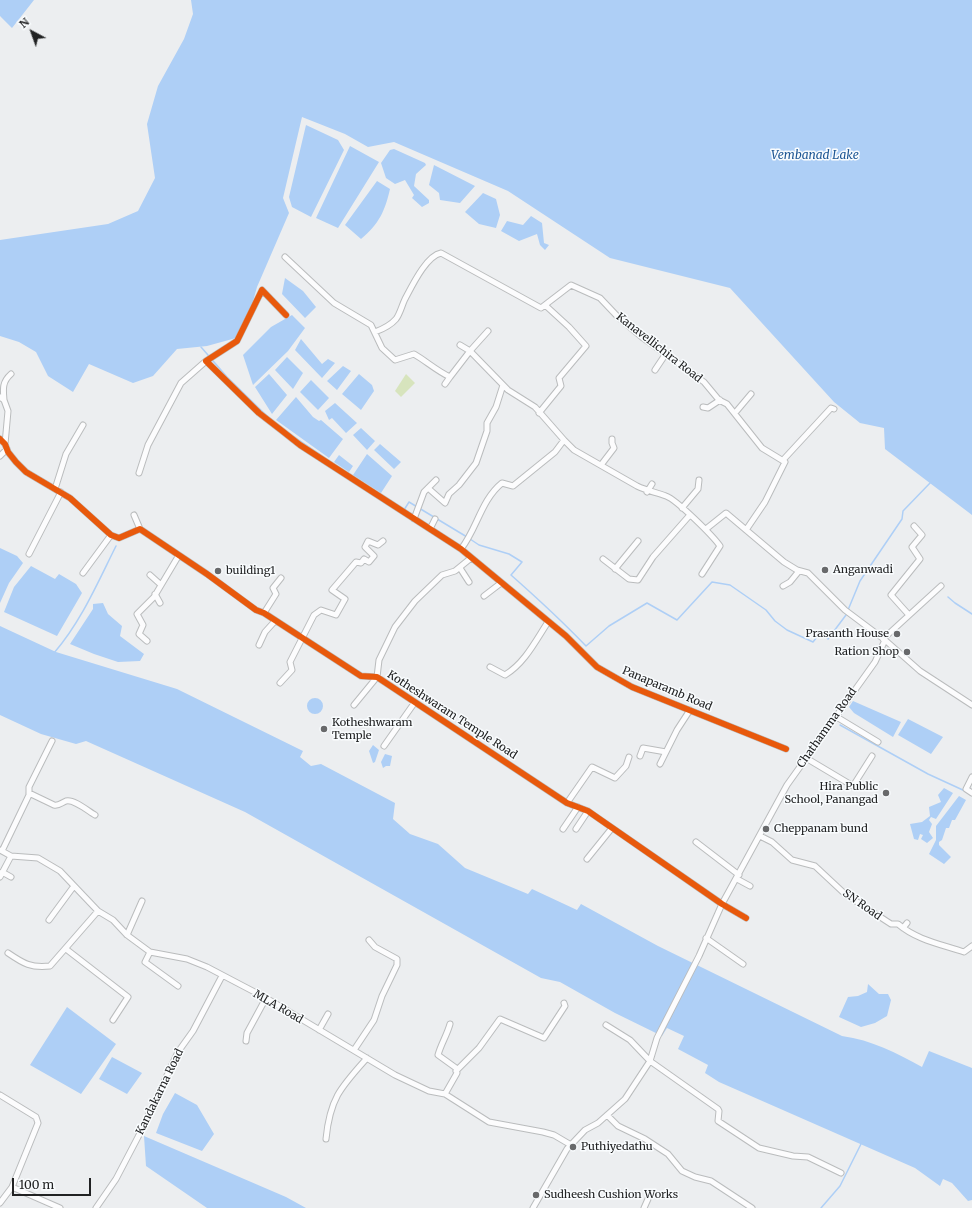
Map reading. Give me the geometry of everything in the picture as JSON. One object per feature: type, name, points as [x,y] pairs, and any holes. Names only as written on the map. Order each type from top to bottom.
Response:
[{"type":"street","points":[[375,332],[386,328],[397,318],[405,299],[423,268],[436,254],[441,253],[541,308],[545,306],[569,327],[586,346],[560,378],[561,386],[539,413]]},
{"type":"street","points":[[285,257],[334,303],[371,325],[382,348],[395,360],[414,354],[450,377]]},
{"type":"street","name":"Kanavellichira Road","points":[[545,306],[571,285],[600,298],[618,317],[665,355],[704,382],[720,400],[727,404],[735,413],[762,448],[783,460]]},
{"type":"street","points":[[139,473],[148,444],[181,383],[206,360],[238,341],[262,290],[286,314]]},
{"type":"street","points":[[445,384],[470,351],[488,331]]},
{"type":"street","points":[[460,345],[470,351],[503,385],[535,407],[574,450],[647,492],[666,496],[706,529],[720,546],[702,574]]},
{"type":"street","points":[[655,370],[665,355]]},
{"type":"street","name":"Panaparamb Road","points":[[206,360],[258,413],[281,430],[461,549],[548,622],[597,667],[632,687],[786,749]]},
{"type":"street","points":[[0,456],[6,446],[8,411],[2,399],[3,385],[6,378],[11,374]]},
{"type":"street","points":[[428,488],[445,502],[449,494],[459,485],[476,463],[487,431],[487,423],[496,407],[503,385]]},
{"type":"street","points":[[735,413],[752,394]]},
{"type":"street","points":[[703,407],[708,408],[720,400]]},
{"type":"street","points":[[746,530],[765,502],[785,462],[783,460],[831,408],[834,409]]},
{"type":"street","points":[[55,489],[66,454],[83,425]]},
{"type":"street","points":[[0,439],[16,462],[26,472],[70,498],[111,535],[119,538],[140,529],[134,514]]},
{"type":"street","points":[[601,466],[614,448],[612,439]]},
{"type":"street","points":[[461,549],[469,539],[488,498],[495,488],[502,483],[513,486],[555,452],[564,440]]},
{"type":"street","points":[[414,519],[424,492],[436,480]]},
{"type":"street","points":[[682,508],[698,489],[699,480]]},
{"type":"street","points":[[647,492],[652,484]]},
{"type":"street","points":[[29,554],[61,492]]},
{"type":"street","points":[[706,529],[726,513],[784,562],[799,571],[808,573],[845,610],[884,639],[920,672],[972,705]]},
{"type":"street","points":[[604,559],[629,579],[638,580],[653,557],[689,516]]},
{"type":"street","points":[[430,529],[435,519]]},
{"type":"street","points":[[909,615],[891,595],[920,559],[912,547],[922,535],[914,526]]},
{"type":"street","name":"Kotheshwaram Temple Road","points":[[140,529],[256,610],[264,613],[361,676],[377,677],[568,804],[588,811],[722,904],[746,918]]},
{"type":"street","points":[[83,573],[111,535]]},
{"type":"street","points":[[280,683],[292,670],[290,662],[317,611],[321,610],[336,615],[345,599],[332,590],[356,562],[361,563],[364,559],[369,562],[374,556],[365,547],[368,541],[378,545],[384,541]]},
{"type":"street","points":[[616,569],[638,541]]},
{"type":"street","points":[[147,641],[139,634],[143,625],[137,614],[155,594],[179,555]]},
{"type":"street","points":[[354,705],[377,677],[379,660],[395,627],[415,600],[442,574],[460,568],[471,558]]},
{"type":"street","points":[[460,568],[468,582]]},
{"type":"street","points":[[783,586],[790,582],[799,571]]},
{"type":"street","points":[[150,575],[160,584]]},
{"type":"street","points":[[264,613],[276,594],[273,588],[281,578]]},
{"type":"street","points":[[484,596],[501,583]]},
{"type":"street","points":[[884,639],[941,586]]},
{"type":"street","points":[[155,594],[160,603]]},
{"type":"street","points":[[259,645],[265,632],[275,621]]},
{"type":"street","points":[[490,667],[505,675],[512,671],[521,663],[548,622]]},
{"type":"street","name":"Chathamma Road","points":[[536,1207],[571,1145],[585,1130],[607,1115],[624,1099],[650,1061],[657,1038],[699,956],[722,904],[787,785],[875,662],[884,639]]},
{"type":"street","points":[[384,746],[415,702]]},
{"type":"street","points":[[660,764],[690,710]]},
{"type":"street","points":[[835,716],[878,742]]},
{"type":"street","points":[[1,850],[29,793],[29,787],[52,741]]},
{"type":"street","points":[[640,756],[643,748],[666,752]]},
{"type":"street","points":[[806,758],[853,786],[872,756]]},
{"type":"street","points":[[568,804],[592,767],[615,778],[626,766],[630,757]]},
{"type":"street","points":[[972,777],[966,789],[972,792]]},
{"type":"street","points":[[29,793],[58,806],[66,801],[72,802],[95,815]]},
{"type":"street","points":[[563,829],[578,807]]},
{"type":"street","points":[[576,829],[588,811]]},
{"type":"street","points":[[588,859],[612,828]]},
{"type":"street","name":"SN Road","points":[[760,836],[772,842],[792,860],[815,866],[845,894],[891,924],[898,924],[919,938],[952,947],[964,952],[972,946]]},
{"type":"street","points":[[696,842],[750,886]]},
{"type":"street","name":"MLA Road","points":[[1,850],[11,856],[38,858],[60,871],[98,911],[113,920],[127,935],[150,952],[187,959],[207,967],[266,998],[395,1075],[429,1091],[445,1094],[489,1122],[554,1135],[571,1145]]},
{"type":"street","points":[[11,856],[1,875],[11,877]]},
{"type":"street","points":[[49,920],[74,886]]},
{"type":"street","points":[[127,935],[142,901]]},
{"type":"street","points":[[8,953],[24,963],[36,968],[50,966],[98,911]]},
{"type":"street","points":[[903,928],[907,923]]},
{"type":"street","points":[[706,938],[743,964]]},
{"type":"street","points":[[354,1050],[374,1020],[382,996],[397,965],[397,959],[374,947],[369,940]]},
{"type":"street","points":[[66,949],[128,997],[113,1020]]},
{"type":"street","points":[[150,952],[145,962],[178,986]]},
{"type":"street","name":"Kandakarna Road","points":[[96,1208],[116,1179],[138,1137],[178,1052],[197,1025],[222,976]]},
{"type":"street","points":[[246,1041],[247,1033],[266,998]]},
{"type":"street","points":[[445,1094],[456,1071],[479,1048],[500,1019],[544,1038],[565,1006],[564,1003]]},
{"type":"street","points":[[319,1030],[328,1014]]},
{"type":"street","points":[[450,1024],[447,1036],[440,1046],[438,1055],[456,1068],[456,1071]]},
{"type":"street","points":[[606,1025],[630,1040],[650,1061],[718,1109],[718,1121],[723,1126],[759,1148],[793,1156],[808,1157],[842,1173]]},
{"type":"street","points":[[326,1139],[328,1118],[339,1091],[367,1058]]},
{"type":"street","points":[[0,1095],[36,1117],[38,1123],[12,1187],[0,1203]]},
{"type":"street","points":[[607,1115],[618,1126],[645,1139],[668,1154],[682,1170],[695,1177],[711,1180],[752,1208]]},
{"type":"street","points":[[12,1187],[60,1208]]},
{"type":"street","points":[[644,1208],[648,1199]]},
{"type":"green space","points":[[406,374],[415,383],[401,397],[395,391]]},
{"type":"water","points":[[0,0],[34,0],[12,28],[0,16]]},
{"type":"water","name":"Vembanad Lake","points":[[191,0],[972,0],[972,515],[885,449],[884,428],[860,423],[834,402],[730,288],[610,258],[508,191],[394,142],[368,147],[345,134],[302,117],[283,198],[289,213],[257,287],[250,312],[236,338],[207,346],[177,349],[153,376],[133,383],[89,364],[73,392],[48,376],[36,352],[19,342],[0,336],[0,240],[108,224],[138,211],[155,178],[147,124],[158,86],[184,39],[193,14]]},
{"type":"water","points":[[306,125],[338,140],[344,150],[311,217],[292,207],[289,197]]},
{"type":"water","points":[[350,146],[379,162],[338,228],[316,218]]},
{"type":"water","points":[[394,149],[425,163],[426,165],[416,174],[414,186],[429,200],[429,203],[422,207],[412,198],[414,195],[405,180],[395,184],[386,178],[381,163],[390,150]]},
{"type":"water","points":[[434,165],[475,186],[460,203],[440,200],[439,193],[429,185]]},
{"type":"water","points":[[377,181],[390,189],[388,197],[377,222],[361,239],[345,225]]},
{"type":"water","points":[[483,193],[496,199],[500,215],[496,228],[479,224],[465,212]]},
{"type":"water","points":[[531,216],[542,223],[544,243],[549,245],[545,250],[540,245],[537,234],[519,241],[501,231],[507,221],[523,225]]},
{"type":"water","points":[[285,278],[303,291],[316,307],[305,318],[282,294]]},
{"type":"water","points":[[292,315],[305,328],[288,351],[253,385],[243,355],[271,327]]},
{"type":"water","points":[[301,339],[322,364],[328,359],[335,363],[322,378],[295,350]]},
{"type":"water","points":[[287,357],[303,373],[293,389],[275,370]]},
{"type":"water","points":[[343,366],[351,371],[337,390],[327,381]]},
{"type":"water","points":[[269,374],[287,395],[272,414],[255,387]]},
{"type":"water","points":[[359,374],[372,385],[374,391],[361,410],[342,394]]},
{"type":"water","points":[[311,380],[329,398],[318,410],[300,392]]},
{"type":"water","points":[[296,397],[313,417],[319,421],[321,420],[343,439],[329,458],[276,420]]},
{"type":"water","points":[[335,403],[357,423],[346,433],[332,418],[329,420],[325,411]]},
{"type":"water","points":[[361,428],[375,441],[367,450],[353,435]]},
{"type":"water","points":[[380,444],[401,462],[394,469],[374,450]]},
{"type":"water","points":[[367,454],[392,476],[381,493],[353,475]]},
{"type":"water","points":[[339,455],[353,466],[349,472],[334,462]]},
{"type":"water","points":[[0,548],[17,556],[23,563],[9,583],[0,603]]},
{"type":"water","points":[[31,566],[55,579],[59,574],[76,584],[82,593],[57,636],[4,612],[14,587]]},
{"type":"water","points":[[103,603],[108,614],[122,626],[120,636],[144,654],[140,661],[118,662],[70,644],[93,609],[93,604]]},
{"type":"water","points":[[0,626],[56,652],[177,689],[303,751],[300,757],[311,766],[321,764],[395,803],[393,819],[410,834],[438,844],[465,868],[528,894],[532,889],[577,910],[581,904],[658,946],[842,1036],[874,1044],[922,1067],[929,1051],[972,1068],[972,1200],[968,1201],[952,1183],[943,1179],[940,1186],[915,1168],[719,1082],[705,1073],[708,1065],[678,1049],[684,1036],[667,1028],[662,1036],[615,1013],[560,982],[541,978],[245,812],[86,741],[76,744],[41,734],[0,715]]},
{"type":"water","points":[[315,698],[321,700],[323,706],[321,712],[315,714],[309,712],[307,706],[309,700]]},
{"type":"water","points":[[853,701],[901,722],[893,737],[854,713],[849,707]]},
{"type":"water","points":[[908,719],[943,737],[931,754],[898,735]]},
{"type":"water","points":[[373,745],[379,750],[375,762],[373,763],[369,751]]},
{"type":"water","points":[[385,754],[392,756],[390,766],[383,768],[381,762]]},
{"type":"water","points":[[944,788],[953,793],[936,819],[931,817],[929,820],[932,824],[929,832],[933,838],[927,843],[921,839],[923,835],[920,834],[918,840],[914,839],[910,824],[922,822],[930,816],[929,807],[941,802],[938,795]]},
{"type":"water","points":[[959,796],[966,800],[955,820],[952,820],[949,828],[946,828],[942,840],[939,842],[939,845],[951,857],[944,864],[929,854],[936,840],[936,826]]},
{"type":"water","points":[[868,984],[879,994],[888,994],[891,1000],[887,1016],[875,1023],[861,1027],[839,1017],[848,997],[858,996],[867,992]]},
{"type":"water","points":[[67,1007],[116,1044],[81,1094],[30,1065]]},
{"type":"water","points":[[112,1057],[142,1073],[127,1094],[99,1079]]},
{"type":"water","points":[[175,1093],[197,1105],[214,1134],[202,1151],[156,1133],[163,1114]]},
{"type":"water","points":[[144,1136],[286,1197],[306,1208],[207,1208],[146,1166]]},
{"type":"waterway","points":[[201,347],[227,377],[270,419]]},
{"type":"waterway","points":[[287,432],[325,458]]},
{"type":"waterway","points":[[848,610],[860,581],[902,519],[903,511],[931,482]]},
{"type":"waterway","points":[[404,510],[409,502],[467,537]]},
{"type":"waterway","points":[[470,539],[479,545],[509,554],[522,562],[511,575],[586,646],[609,626],[647,603],[677,620],[712,582],[730,585],[766,610],[775,621],[787,630],[813,642],[821,632],[828,639],[846,615]]},
{"type":"waterway","points":[[54,653],[64,641],[81,615],[116,546]]},
{"type":"waterway","points":[[948,597],[972,614]]},
{"type":"waterway","points":[[840,725],[928,774],[965,791]]},
{"type":"waterway","points":[[821,1208],[840,1186],[861,1144]]},
{"type":"cycle path","points":[[286,315],[262,290],[237,341],[206,361],[259,413],[300,445],[461,549],[566,636],[597,667],[632,687],[786,749]]},
{"type":"cycle path","points":[[0,439],[5,444],[8,452],[26,472],[70,498],[111,535],[119,538],[140,529],[207,574],[256,610],[264,613],[361,676],[377,677],[567,803],[588,811],[722,904],[746,918]]},
{"type":"place","name":"Anganwadi","points":[[825,570]]},
{"type":"place","name":"building1","points":[[218,571]]},
{"type":"place","name":"Prasanth House","points":[[897,634]]},
{"type":"place","name":"Ration Shop","points":[[907,652]]},
{"type":"place","name":"Kotheshwaram Temple","points":[[324,729]]},
{"type":"place","name":"Hira Public School, Panangad","points":[[886,793]]},
{"type":"place","name":"Cheppanam bund","points":[[766,829]]},
{"type":"place","name":"Puthiyedathu","points":[[573,1147]]},
{"type":"place","name":"Sudheesh Cushion Works","points":[[536,1195]]}]
